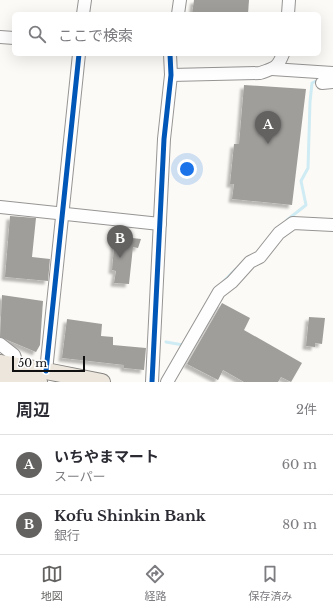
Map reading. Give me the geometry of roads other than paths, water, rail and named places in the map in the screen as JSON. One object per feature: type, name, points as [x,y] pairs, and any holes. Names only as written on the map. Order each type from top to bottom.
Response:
[{"type":"main road","points":[[0,363],[18,366],[42,376]]},
{"type":"main road","points":[[0,375],[42,376],[102,382]]},
{"type":"street","points":[[83,12],[85,0]]},
{"type":"street","points":[[178,12],[180,0]]},
{"type":"street","points":[[288,12],[289,0]]},
{"type":"street","points":[[0,37],[12,38]]},
{"type":"street","points":[[42,376],[62,213],[79,56]]},
{"type":"street","points":[[152,382],[164,139],[171,75],[170,56]]},
{"type":"street","points":[[171,75],[260,73],[279,65],[282,56]]},
{"type":"street","points":[[272,69],[333,73]]},
{"type":"street","points":[[0,206],[160,224]]},
{"type":"street","points":[[167,382],[219,292],[232,282],[250,262],[260,257],[279,233],[293,223],[333,225]]},
{"type":"street","points":[[0,344],[14,355],[18,366]]},
{"type":"waterway","points":[[287,220],[306,205],[301,181],[308,168],[312,83],[320,79]]},
{"type":"waterway","points":[[223,282],[236,269]]},
{"type":"waterway","points":[[166,342],[184,344]]},
{"type":"place","name":"いちやまマート","points":[[268,144]]},
{"type":"place","name":"Kofu Shinkin Bank","points":[[120,258]]}]
